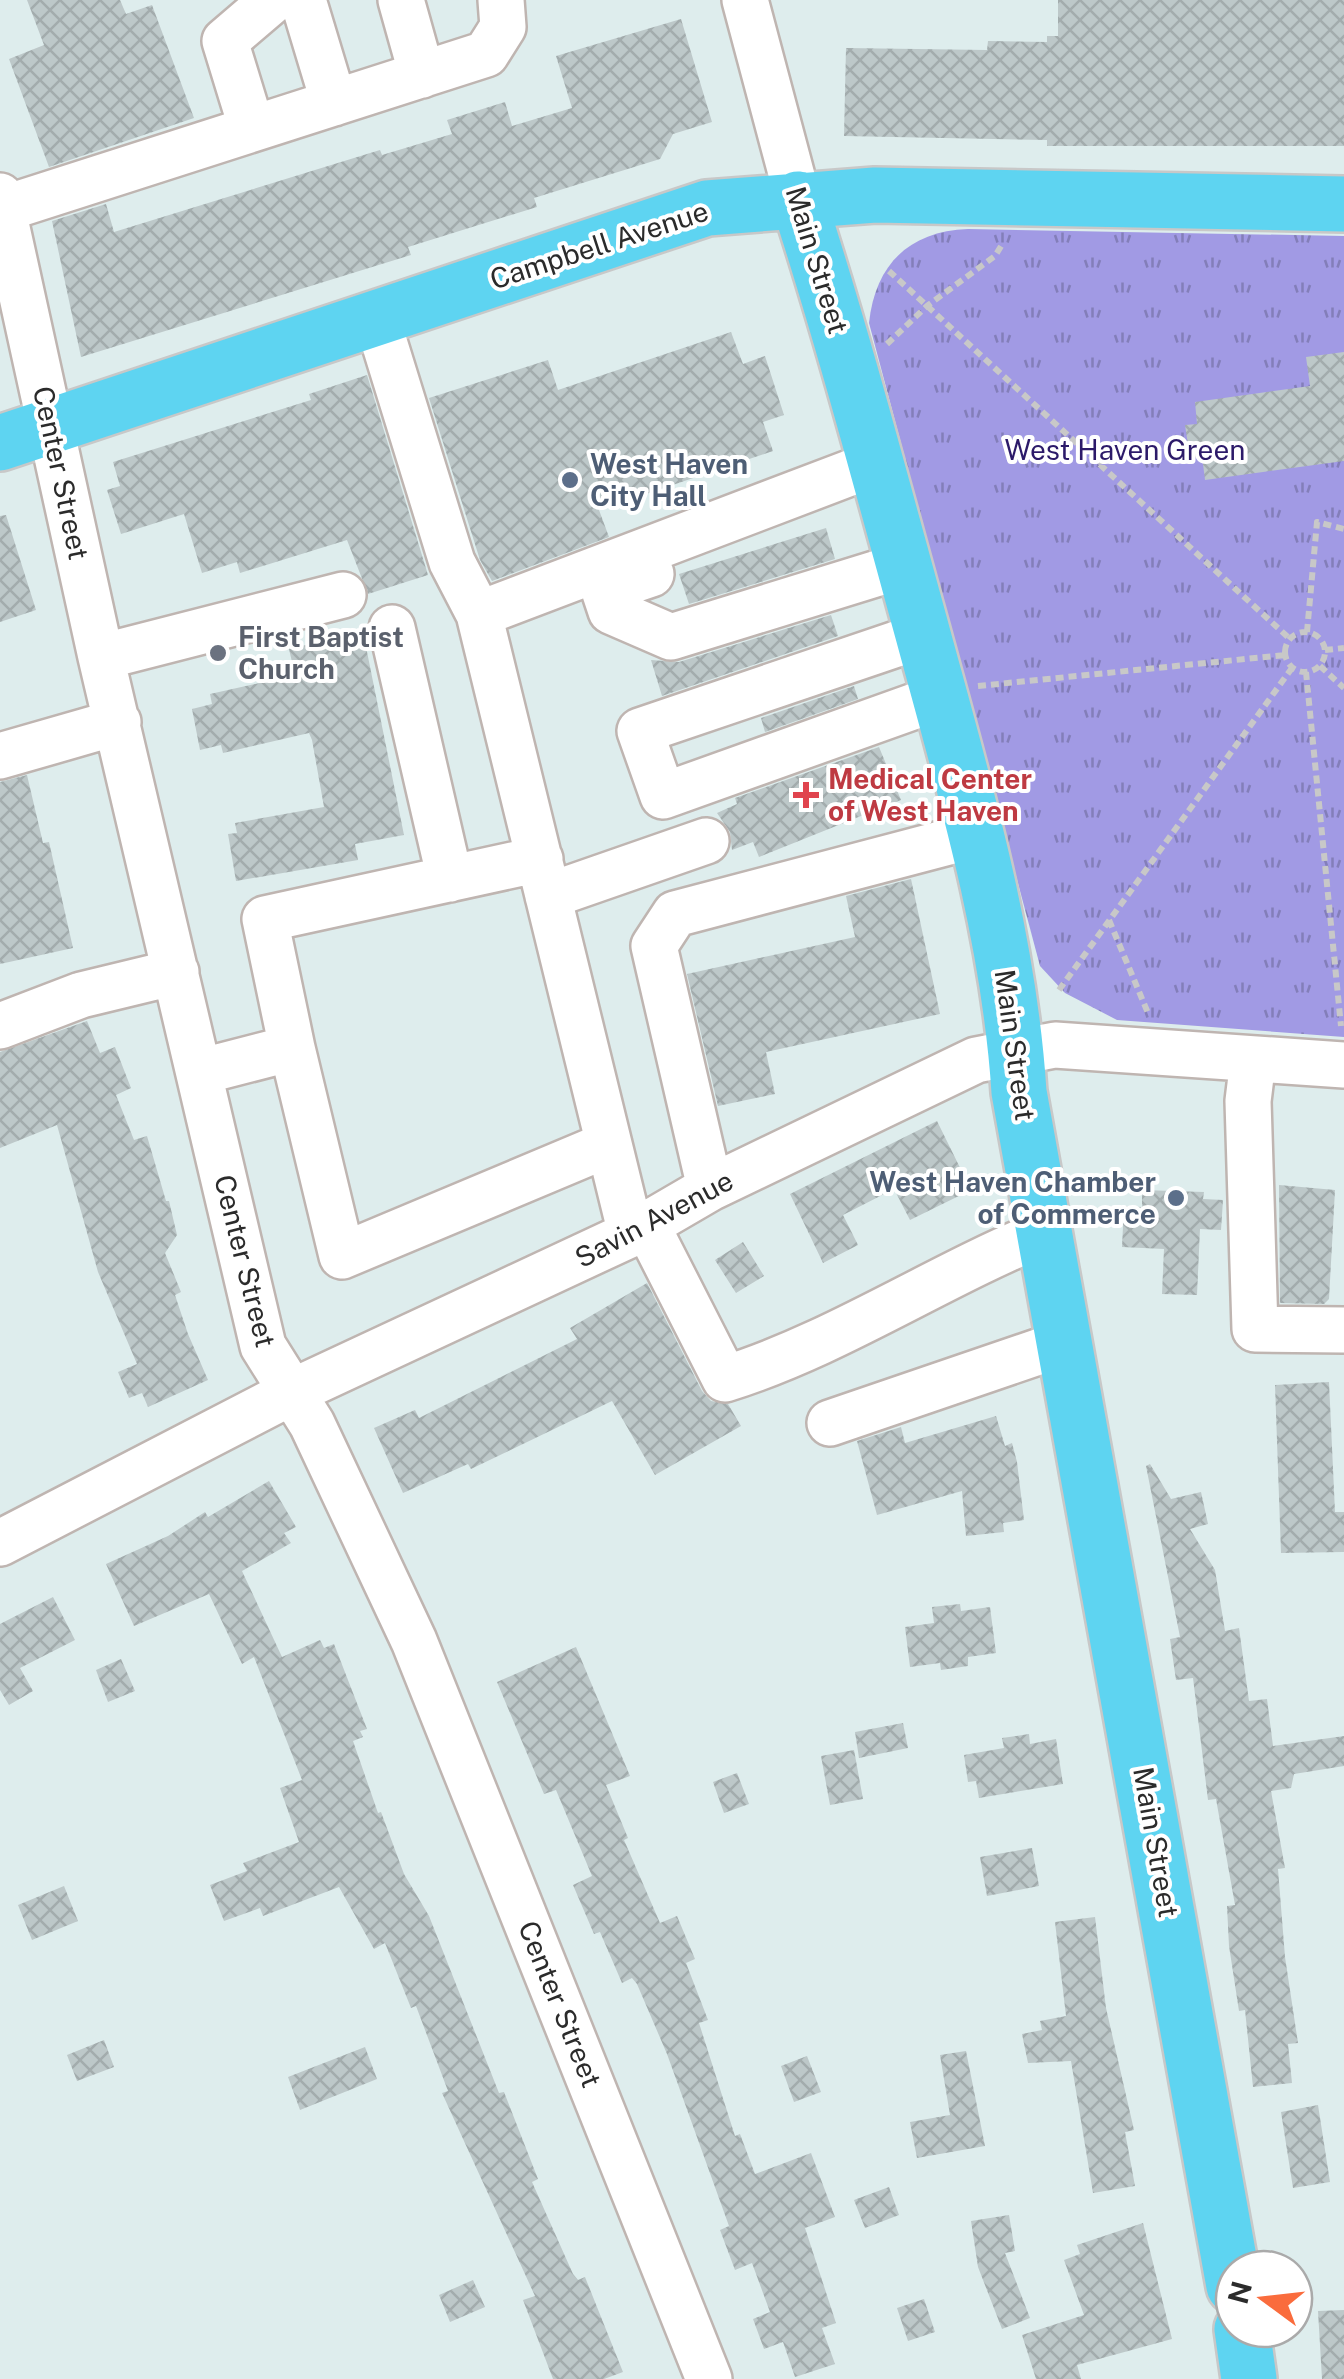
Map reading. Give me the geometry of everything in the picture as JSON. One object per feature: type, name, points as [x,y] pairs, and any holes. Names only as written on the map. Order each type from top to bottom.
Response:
[{"type":"main road","name":"Campbell Avenue","points":[[0,443],[377,319],[628,230],[707,208],[875,196],[1344,204]]},
{"type":"main road","name":"Main Street","points":[[798,199],[923,635],[959,692],[975,835],[1014,1006],[1020,1092],[1227,2249]]},
{"type":"street","points":[[252,129],[225,41],[273,0]]},
{"type":"street","points":[[303,0],[334,103]]},
{"type":"street","points":[[400,0],[422,75]]},
{"type":"street","points":[[2,202],[252,129],[486,54],[503,27],[501,0]]},
{"type":"street","name":"Main Street","points":[[746,0],[798,199]]},
{"type":"street","name":"Center Street","points":[[2,202],[101,658],[263,1346],[312,1424],[414,1641],[709,2379]]},
{"type":"street","points":[[377,319],[452,562],[480,614],[609,1144],[639,1230],[725,1378],[772,1364],[956,1272],[1046,1232]]},
{"type":"street","points":[[480,614],[880,478]]},
{"type":"street","points":[[880,478],[604,590],[611,611],[671,637],[904,564]]},
{"type":"street","points":[[101,658],[343,596]]},
{"type":"street","points":[[392,628],[450,879]]},
{"type":"street","points":[[923,635],[635,714],[663,796],[959,692]]},
{"type":"street","points":[[0,756],[118,722]]},
{"type":"street","points":[[710,1188],[654,946],[675,914],[975,835]]},
{"type":"street","points":[[609,1144],[342,1256],[265,919],[450,879],[544,878],[706,841]]},
{"type":"street","points":[[0,1026],[81,995],[176,972]]},
{"type":"street","name":"Savin Avenue","points":[[0,1544],[290,1393],[639,1230],[710,1188],[976,1060],[1016,1049],[1055,1045],[1252,1060],[1343,1045]]},
{"type":"street","points":[[199,1072],[292,1048]]},
{"type":"street","points":[[1252,1060],[1248,1101],[1256,1329],[1344,1330]]},
{"type":"street","points":[[830,1424],[1067,1342]]},
{"type":"path","points":[[886,345],[928,306],[995,256],[1003,244]]},
{"type":"path","points":[[889,271],[1290,639]]},
{"type":"path","points":[[1097,462],[1151,452]]},
{"type":"path","points":[[1307,632],[1317,522],[1344,529]]},
{"type":"path","points":[[1290,639],[1307,632]]},
{"type":"path","points":[[1290,639],[1285,655],[1292,668],[1306,672],[1320,666],[1325,650],[1322,641],[1307,632]]},
{"type":"path","points":[[1325,650],[1344,648]]},
{"type":"path","points":[[959,692],[1285,655]]},
{"type":"path","points":[[1320,666],[1344,688]]},
{"type":"path","points":[[1059,990],[1292,668]]},
{"type":"path","points":[[1306,672],[1343,1045]]},
{"type":"path","points":[[1109,920],[1148,1013]]},
{"type":"green space","name":"West Haven Green","points":[[968,229],[1344,236],[1344,1037],[1117,1020],[1065,993],[1040,966],[869,323],[879,284],[899,255],[928,236]]},
{"type":"building","points":[[27,0],[120,0],[126,14],[152,5],[194,118],[49,167],[9,59],[44,45]]},
{"type":"building","points":[[1058,0],[1344,0],[1344,146],[1047,146],[1047,140],[844,136],[846,48],[987,50],[988,41],[1047,42],[1047,36],[1058,36]]},
{"type":"building","points":[[681,19],[712,122],[673,134],[660,159],[534,198],[537,207],[408,247],[411,255],[81,357],[52,221],[106,204],[114,232],[380,150],[382,155],[452,134],[447,120],[505,102],[512,126],[572,108],[556,56]]},
{"type":"building","name":"West Haven City Hall","points":[[731,332],[743,364],[765,356],[784,415],[763,422],[773,451],[599,510],[609,537],[492,581],[480,560],[429,398],[548,360],[558,390]]},
{"type":"building","points":[[1344,352],[1344,461],[1205,480],[1202,456],[1190,458],[1185,425],[1197,424],[1195,402],[1310,386],[1306,357]]},
{"type":"building","points":[[367,375],[428,575],[368,594],[347,540],[240,573],[237,562],[202,573],[184,514],[121,534],[107,490],[120,486],[113,462],[311,400],[309,394]]},
{"type":"building","points":[[6,515],[36,610],[0,622],[0,516]]},
{"type":"building","points":[[826,528],[835,559],[689,604],[679,574]]},
{"type":"building","points":[[831,615],[838,636],[662,696],[651,660],[679,662]]},
{"type":"building","points":[[363,632],[404,835],[355,844],[358,860],[236,881],[228,834],[237,833],[235,823],[324,807],[312,740],[309,733],[223,753],[221,745],[200,750],[192,709],[212,704],[210,694],[295,675],[289,649]]},
{"type":"building","points":[[854,686],[858,699],[765,732],[761,718]]},
{"type":"building","points":[[879,747],[901,800],[759,857],[753,842],[732,850],[730,832],[717,813],[737,804],[735,798]]},
{"type":"building","points":[[27,775],[43,843],[49,842],[73,948],[0,964],[0,782]]},
{"type":"building","points":[[911,879],[940,1014],[766,1052],[775,1094],[718,1106],[687,974],[855,937],[846,896]]},
{"type":"building","points":[[87,1021],[100,1053],[115,1047],[131,1088],[116,1095],[134,1140],[147,1136],[169,1201],[177,1235],[165,1253],[181,1292],[175,1295],[188,1334],[208,1380],[148,1407],[142,1393],[129,1398],[118,1372],[137,1364],[98,1272],[57,1125],[0,1148],[0,1052]]},
{"type":"building","points":[[937,1121],[971,1190],[910,1220],[894,1189],[843,1215],[858,1245],[823,1263],[790,1194]]},
{"type":"building","points":[[1279,1185],[1335,1190],[1329,1299],[1324,1304],[1280,1303]]},
{"type":"building","points":[[1142,1190],[1204,1192],[1203,1199],[1223,1200],[1221,1230],[1200,1229],[1197,1295],[1162,1294],[1164,1249],[1122,1247],[1124,1206],[1142,1207]]},
{"type":"building","points":[[743,1242],[764,1276],[736,1293],[715,1260]]},
{"type":"building","points":[[647,1283],[702,1391],[711,1401],[728,1404],[741,1426],[655,1475],[612,1401],[471,1469],[468,1464],[403,1493],[374,1428],[415,1410],[419,1418],[577,1339],[570,1328]]},
{"type":"building","points":[[1329,1382],[1335,1512],[1344,1512],[1344,1552],[1281,1553],[1275,1385]]},
{"type":"building","points":[[996,1416],[1005,1446],[1012,1443],[1024,1520],[1003,1523],[1004,1532],[966,1536],[962,1491],[877,1515],[857,1441],[901,1427],[905,1443]]},
{"type":"building","points":[[1150,1464],[1171,1499],[1201,1492],[1208,1524],[1190,1529],[1215,1570],[1225,1631],[1239,1628],[1249,1701],[1267,1699],[1273,1746],[1344,1736],[1344,1766],[1294,1774],[1291,1788],[1271,1791],[1285,1868],[1278,1869],[1285,1957],[1298,2043],[1288,2044],[1292,2083],[1253,2087],[1245,2010],[1239,2011],[1229,1946],[1227,1906],[1235,1905],[1216,1799],[1208,1800],[1193,1678],[1176,1680],[1170,1639],[1180,1637],[1146,1466]]},
{"type":"building","points":[[269,1481],[296,1527],[284,1533],[291,1543],[242,1571],[282,1657],[320,1640],[324,1648],[334,1644],[367,1729],[360,1731],[363,1737],[353,1741],[378,1813],[381,1812],[404,1874],[429,1916],[499,2093],[504,2092],[538,2179],[532,2182],[573,2274],[578,2280],[585,2277],[623,2372],[604,2379],[553,2379],[523,2300],[535,2296],[442,2093],[448,2091],[416,2006],[411,2008],[385,1943],[374,1949],[339,1887],[263,1916],[260,1908],[224,1921],[210,1885],[247,1871],[243,1863],[299,1842],[280,1788],[302,1780],[254,1657],[242,1664],[209,1594],[134,1626],[106,1564],[168,1536],[205,1512],[208,1517]]},
{"type":"building","points":[[53,1597],[75,1640],[20,1668],[33,1691],[9,1705],[0,1690],[0,1624]]},
{"type":"building","points":[[960,1604],[961,1611],[990,1607],[996,1653],[968,1657],[968,1666],[941,1670],[940,1663],[910,1667],[905,1627],[934,1623],[932,1607]]},
{"type":"building","points":[[576,1647],[630,1776],[606,1785],[628,1838],[624,1840],[660,1923],[677,1916],[695,1959],[686,1963],[708,2020],[699,2023],[735,2136],[740,2134],[755,2174],[811,2153],[835,2217],[805,2228],[836,2323],[822,2328],[835,2364],[795,2377],[783,2342],[764,2349],[753,2319],[770,2312],[752,2263],[735,2270],[720,2230],[729,2226],[667,2054],[637,1984],[632,1978],[622,1983],[600,1932],[594,1934],[573,1885],[592,1876],[556,1790],[544,1794],[497,1682]]},
{"type":"building","points":[[121,1659],[135,1691],[108,1702],[96,1670]]},
{"type":"building","points":[[903,1723],[908,1748],[859,1758],[855,1732]]},
{"type":"building","points":[[1029,1734],[1030,1744],[1056,1739],[1063,1784],[979,1798],[976,1781],[968,1782],[964,1755],[1004,1748],[1002,1738]]},
{"type":"building","points":[[854,1750],[863,1799],[830,1805],[821,1756]]},
{"type":"building","points":[[737,1773],[749,1804],[724,1813],[713,1782]]},
{"type":"building","points":[[1032,1848],[1039,1886],[987,1896],[980,1857]]},
{"type":"building","points":[[64,1886],[78,1921],[32,1940],[18,1905]]},
{"type":"building","points":[[1095,1917],[1106,2008],[1134,2130],[1125,2132],[1135,2186],[1093,2193],[1071,2061],[1028,2063],[1022,2034],[1042,2030],[1040,2021],[1066,2016],[1055,1922]]},
{"type":"building","points":[[104,2040],[114,2067],[77,2081],[67,2055]]},
{"type":"building","points":[[365,2047],[377,2079],[300,2110],[288,2077]]},
{"type":"building","points":[[966,2051],[985,2146],[917,2158],[910,2122],[950,2115],[940,2055]]},
{"type":"building","points":[[807,2056],[821,2092],[794,2102],[781,2066]]},
{"type":"building","points":[[1318,2105],[1330,2182],[1293,2188],[1281,2112]]},
{"type":"building","points":[[889,2187],[899,2215],[865,2228],[854,2200]]},
{"type":"building","points":[[1009,2215],[1015,2251],[1005,2253],[1030,2318],[1002,2329],[978,2267],[971,2221]]},
{"type":"building","points":[[1143,2223],[1172,2339],[1077,2365],[1081,2379],[1036,2379],[1022,2335],[1084,2315],[1064,2260],[1080,2254],[1077,2245]]},
{"type":"building","points":[[473,2280],[485,2307],[450,2322],[439,2295]]},
{"type":"building","points":[[924,2299],[935,2332],[908,2341],[897,2308]]},
{"type":"building","points":[[1344,2310],[1344,2379],[1322,2379],[1318,2311]]},
{"type":"place","name":"West Haven City Hall","points":[[570,480]]},
{"type":"place","name":"First Baptist Church","points":[[218,653]]},
{"type":"place","name":"Medical Center of West Haven","points":[[806,795]]},
{"type":"place","name":"West Haven Chamber of Commerce","points":[[1176,1198]]}]
